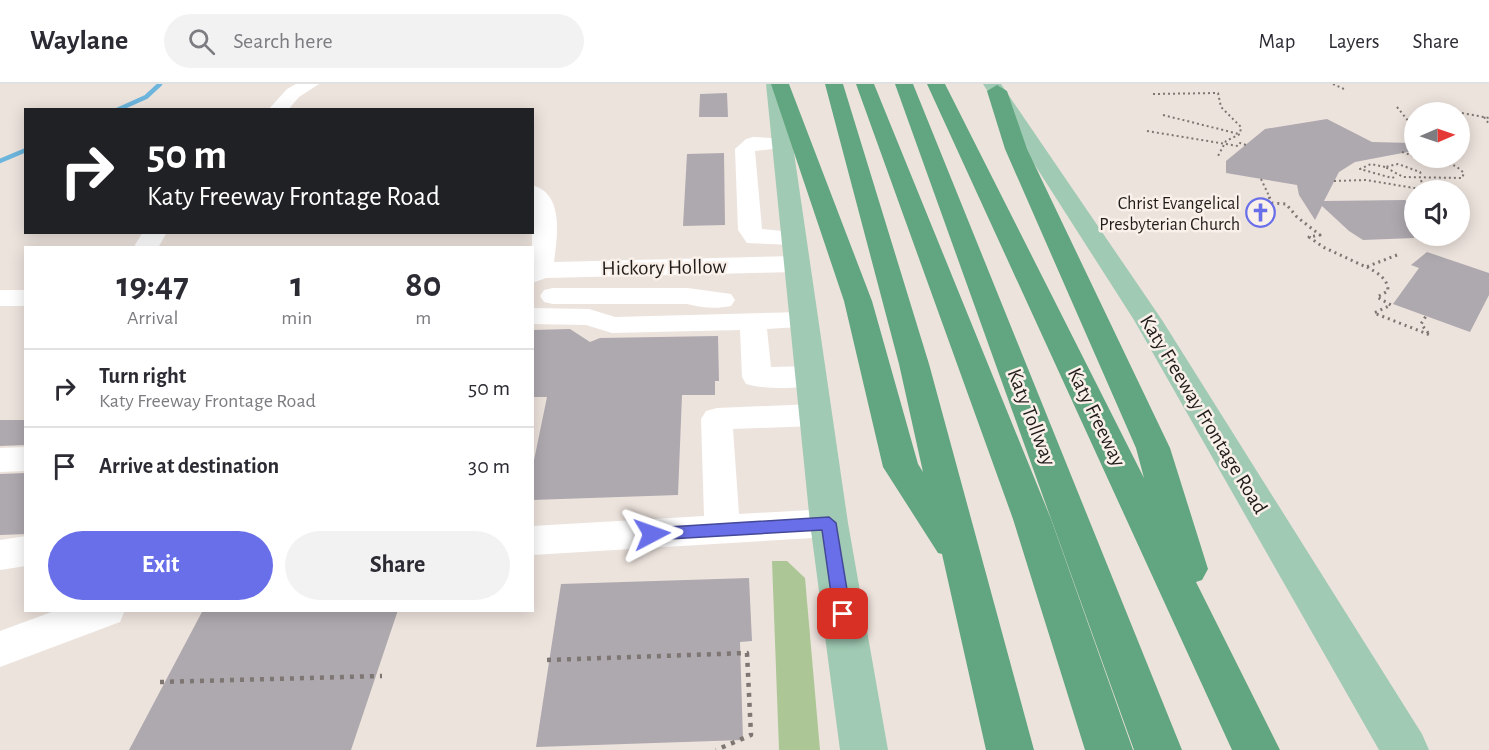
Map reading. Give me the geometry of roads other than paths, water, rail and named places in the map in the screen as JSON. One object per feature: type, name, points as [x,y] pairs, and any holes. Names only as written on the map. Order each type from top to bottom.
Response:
[{"type":"highway","points":[[780,84],[858,301],[901,467],[965,561]]},
{"type":"highway","points":[[834,84],[884,252],[965,561],[1010,750]]},
{"type":"highway","name":"Katy Tollway","points":[[865,84],[1032,519],[1109,750]]},
{"type":"highway","name":"Katy Tollway","points":[[904,84],[1158,750]]},
{"type":"highway","name":"Katy Freeway","points":[[936,84],[1256,750]]},
{"type":"highway","points":[[994,87],[1016,149],[1153,448],[1214,660]]},
{"type":"main road","points":[[775,84],[829,523],[864,750]]},
{"type":"main road","name":"Katy Freeway Frontage Road","points":[[994,87],[1148,320],[1405,750]]},
{"type":"street","points":[[279,108],[293,93],[310,84]]},
{"type":"street","points":[[782,143],[753,143],[745,149],[750,230],[756,238],[795,251]]},
{"type":"street","points":[[534,194],[543,204],[546,233],[536,273]]},
{"type":"street","name":"Hickory Hollow","points":[[536,273],[722,266],[795,251]]},
{"type":"street","points":[[722,266],[722,311]]},
{"type":"street","points":[[534,307],[549,296],[688,296],[753,322],[804,321]]},
{"type":"street","points":[[0,298],[24,298]]},
{"type":"street","points":[[534,316],[589,317],[612,325],[722,311]]},
{"type":"street","points":[[753,322],[757,377],[810,376]]},
{"type":"street","points":[[722,530],[717,419],[815,415]]},
{"type":"street","points":[[0,460],[24,459]]},
{"type":"street","points":[[534,541],[829,523]]},
{"type":"street","points":[[0,555],[24,551]]},
{"type":"street","points":[[0,649],[62,618],[95,612]]},
{"type":"waterway","points":[[121,108],[146,97],[160,84]]},
{"type":"waterway","points":[[0,161],[24,151]]},
{"type":"place","name":"Christ Evangelical Presbyterian Church","points":[[1261,213]]}]
